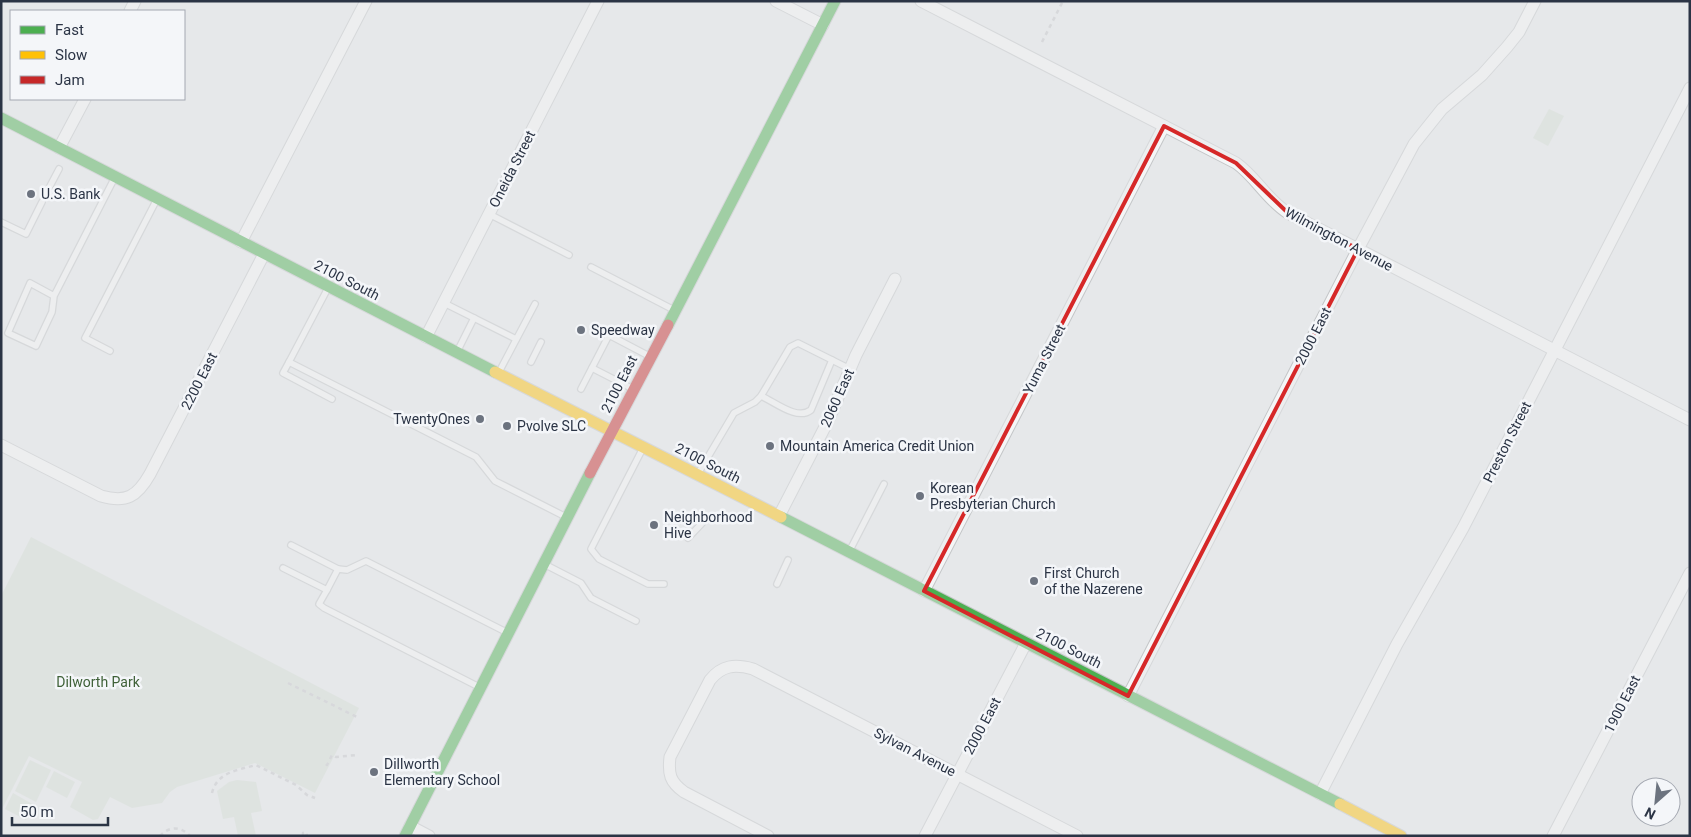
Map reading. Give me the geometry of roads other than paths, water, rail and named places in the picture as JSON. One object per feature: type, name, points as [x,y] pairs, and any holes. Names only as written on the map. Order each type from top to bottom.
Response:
[{"type":"main road","name":"2100 East","points":[[408,831],[611,432],[676,311],[835,1]]},
{"type":"main road","name":"2100 South","points":[[1,118],[1401,836]]},
{"type":"street","points":[[241,242],[366,1]]},
{"type":"street","name":"Oneida Street","points":[[426,337],[598,1]]},
{"type":"street","points":[[776,1],[823,25]]},
{"type":"street","name":"Wilmington Avenue","points":[[921,1],[1242,168],[1256,180],[1273,202],[1288,213],[1690,420]]},
{"type":"street","name":"2000 East","points":[[1128,696],[1414,144],[1442,109],[1482,75],[1502,54],[1519,32],[1535,1]]},
{"type":"street","name":"Preston Street","points":[[1320,794],[1397,644],[1463,528],[1690,88]]},
{"type":"street","points":[[59,148],[84,100]]},
{"type":"street","name":"Yuma Street","points":[[924,591],[1164,126]]},
{"type":"street","name":"2200 East","points":[[1,445],[92,492],[109,498],[132,496],[140,490],[150,474],[264,254]]},
{"type":"street","name":"2060 East","points":[[779,516],[825,426],[850,369],[895,279]]},
{"type":"street","name":"1900 East","points":[[1553,836],[1690,573]]},
{"type":"street","name":"2000 East","points":[[925,836],[1026,643]]},
{"type":"street","name":"Sylvan Avenue","points":[[768,836],[684,792],[671,779],[668,769],[670,757],[710,680],[717,671],[728,666],[741,666],[753,669],[1077,836]]},
{"type":"street","points":[[408,831],[429,836]]},
{"type":"lane","points":[[50,186],[59,169]]},
{"type":"lane","points":[[54,296],[30,283],[8,333],[36,346],[52,312],[54,296],[115,177]]},
{"type":"lane","points":[[110,351],[85,338],[157,199]]},
{"type":"lane","points":[[1,222],[26,234],[42,202]]},
{"type":"lane","points":[[489,214],[569,255]]},
{"type":"lane","points":[[592,267],[676,311]]},
{"type":"lane","points":[[328,287],[283,373],[332,399]]},
{"type":"lane","points":[[444,303],[516,339]]},
{"type":"lane","points":[[498,374],[535,304]]},
{"type":"lane","points":[[456,353],[474,318]]},
{"type":"lane","points":[[581,389],[609,335],[650,357]]},
{"type":"lane","points":[[531,362],[541,342]]},
{"type":"lane","points":[[698,475],[734,412],[754,402],[761,396],[790,347],[798,343],[850,369]]},
{"type":"lane","points":[[761,396],[797,414],[806,414],[811,410],[832,360]]},
{"type":"lane","points":[[289,362],[476,457],[495,481],[568,518]]},
{"type":"lane","points":[[592,368],[633,390]]},
{"type":"lane","points":[[643,448],[591,549],[599,558],[648,584],[664,584]]},
{"type":"lane","points":[[849,552],[884,484]]},
{"type":"lane","points":[[688,538],[706,518]]},
{"type":"lane","points":[[291,545],[338,570],[347,570],[366,561],[508,633]]},
{"type":"lane","points":[[777,584],[788,560]]},
{"type":"lane","points":[[544,564],[581,583],[591,598],[636,620]]},
{"type":"lane","points":[[283,568],[327,590]]},
{"type":"lane","points":[[338,570],[319,604],[481,688]]},
{"type":"place","name":"U.S. Bank","points":[[31,194]]},
{"type":"place","name":"Speedway","points":[[581,330]]},
{"type":"place","name":"TwentyOnes","points":[[480,419]]},
{"type":"place","name":"Pvolve SLC","points":[[507,426]]},
{"type":"place","name":"Mountain America Credit Union","points":[[770,446]]},
{"type":"place","name":"Korean Presbyterian Church","points":[[920,496]]},
{"type":"place","name":"Neighborhood Hive","points":[[654,525]]},
{"type":"place","name":"First Church of the Nazerene","points":[[1034,581]]},
{"type":"place","name":"Dillworth Elementary School","points":[[374,772]]},
{"type":"park label","name":"Dilworth Park","points":[[98,682]]}]
